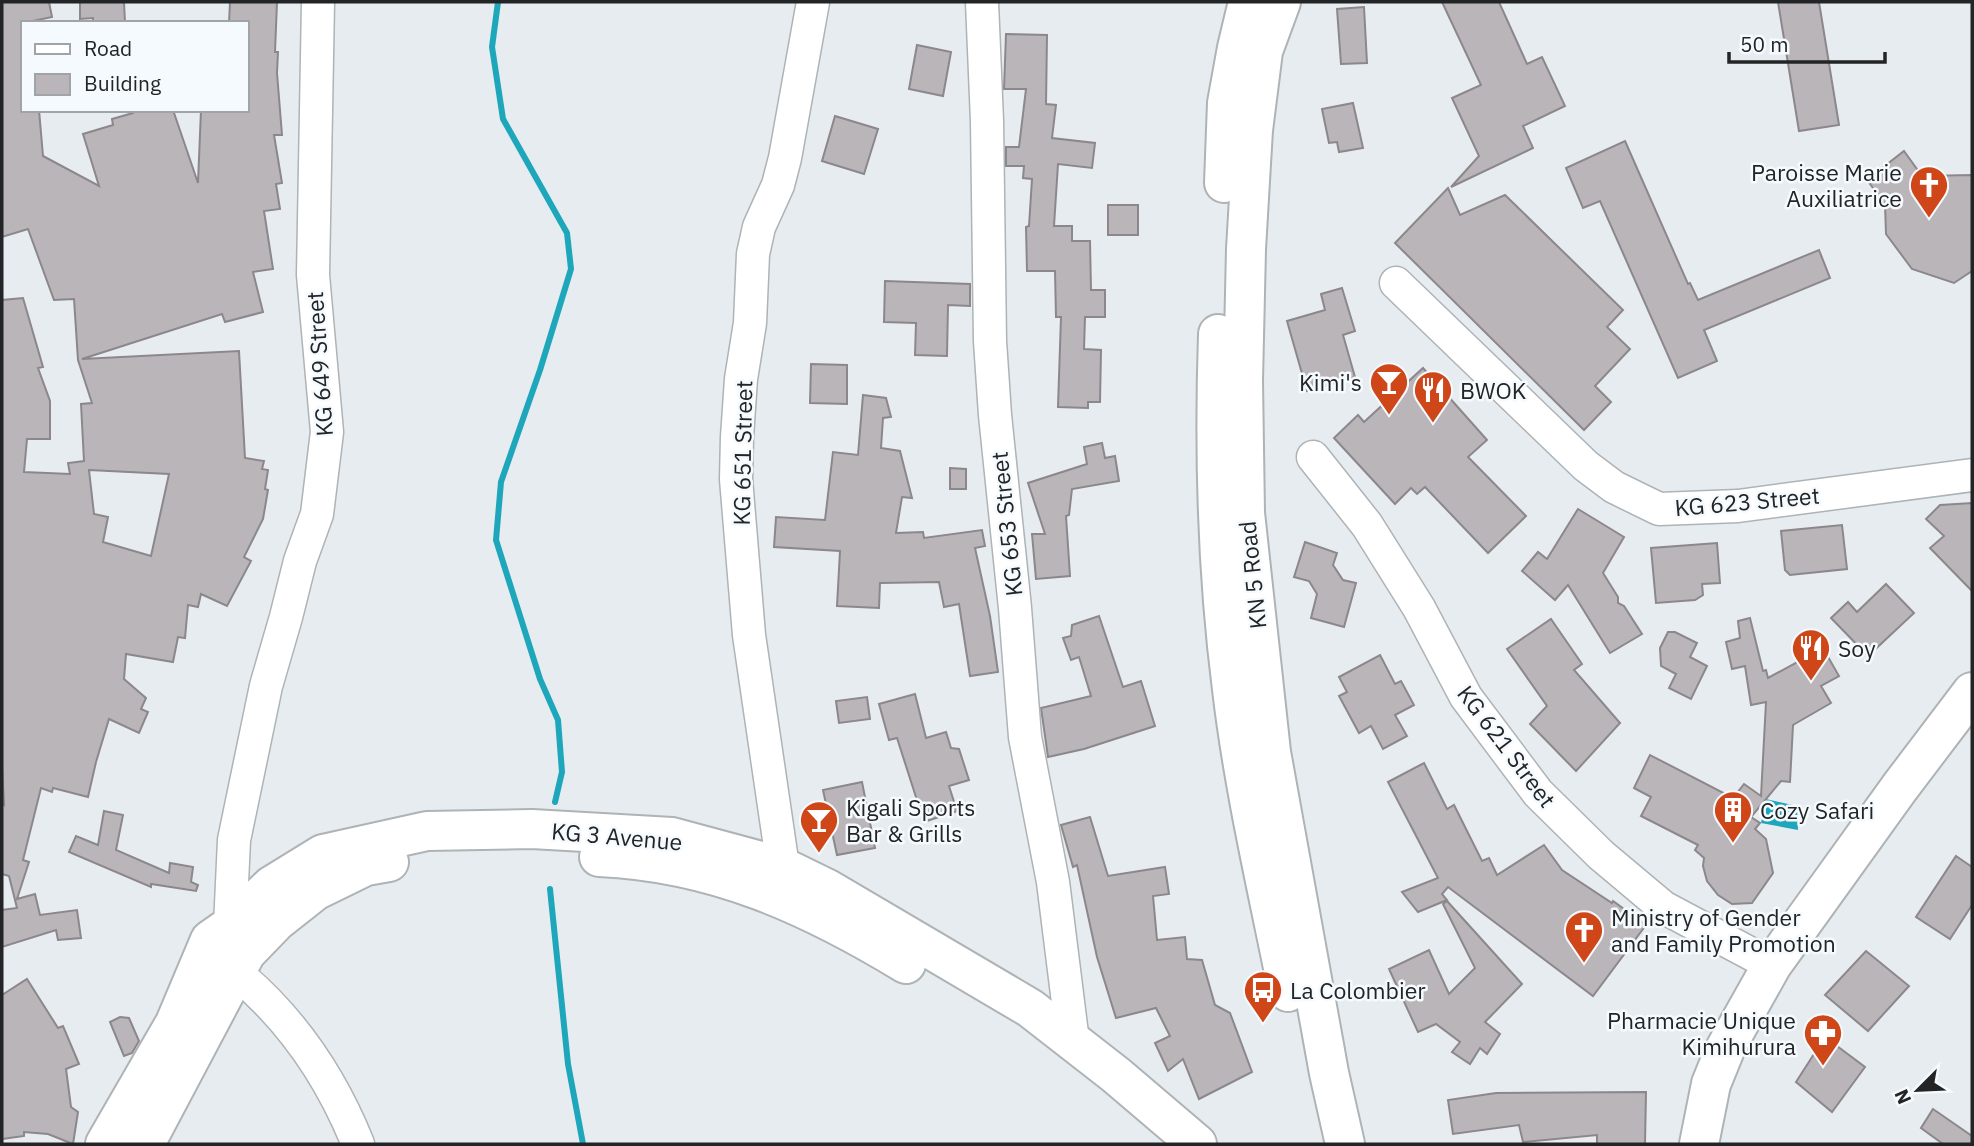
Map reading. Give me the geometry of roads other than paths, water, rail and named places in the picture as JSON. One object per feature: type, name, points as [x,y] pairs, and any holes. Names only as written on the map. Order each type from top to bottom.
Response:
[{"type":"main road","name":"KN 5 Road","points":[[1248,2],[1227,103],[1216,392],[1217,509],[1232,688],[1241,753],[1320,1144]]},
{"type":"main road","name":"KN 5 Road","points":[[1281,2],[1263,51],[1253,130],[1243,381],[1245,513],[1271,752],[1329,1073],[1345,1144]]},
{"type":"main road","points":[[1699,1144],[1711,1084],[1726,1047],[1772,965],[1972,692]]},
{"type":"main road","name":"KG 3 Avenue","points":[[105,1144],[175,1023],[210,940],[230,926],[271,886],[323,854],[427,831],[532,829],[672,836],[783,867],[828,889],[1030,1008],[1197,1144]]},
{"type":"main road","name":"KG 3 Avenue","points":[[145,1144],[246,953],[277,921],[315,891],[366,866],[450,853],[605,858],[671,864],[709,873],[791,901],[902,961],[1075,1064],[1172,1144]]},
{"type":"street","name":"KG 649 Street","points":[[230,926],[234,840],[265,686],[300,561],[317,514],[327,432],[313,275],[318,2]]},
{"type":"street","name":"KG 651 Street","points":[[783,867],[747,610],[736,479],[737,437],[741,379],[750,323],[753,254],[759,227],[778,185],[786,158],[813,2]]},
{"type":"street","name":"KG 653 Street","points":[[982,2],[989,327],[995,415],[1025,737],[1053,882],[1073,1042]]},
{"type":"street","name":"KG 623 Street","points":[[1396,283],[1586,466],[1614,487],[1659,509],[1738,506],[1972,475]]},
{"type":"street","name":"KG 621 Street","points":[[1313,457],[1367,525],[1419,608],[1466,696],[1538,793],[1601,855],[1663,907],[1772,965]]},
{"type":"street","points":[[235,972],[264,996],[305,1045],[327,1081],[358,1144]]},
{"type":"water","points":[[1766,799],[1797,806],[1798,830],[1761,823]]},
{"type":"waterway","points":[[498,2],[492,47],[503,119],[567,233],[571,269],[501,482],[496,540],[540,679],[558,720],[562,772],[555,802]]},
{"type":"waterway","points":[[550,889],[568,1064],[583,1144]]},
{"type":"place","name":"Paroisse Marie Auxiliatrice","points":[[1929,219]]},
{"type":"place","name":"Kimi's","points":[[1389,416]]},
{"type":"place","name":"BWOK","points":[[1433,424]]},
{"type":"place","name":"Soy","points":[[1811,682]]},
{"type":"place","name":"Cozy Safari","points":[[1733,844]]},
{"type":"place","name":"Kigali Sports Bar & Grills","points":[[819,854]]},
{"type":"place","name":"Ministry of Gender and Family Promotion","points":[[1584,964]]},
{"type":"place","name":"La Colombier","points":[[1263,1024]]},
{"type":"place","name":"Pharmacie Unique Kimihurura","points":[[1823,1067]]}]
